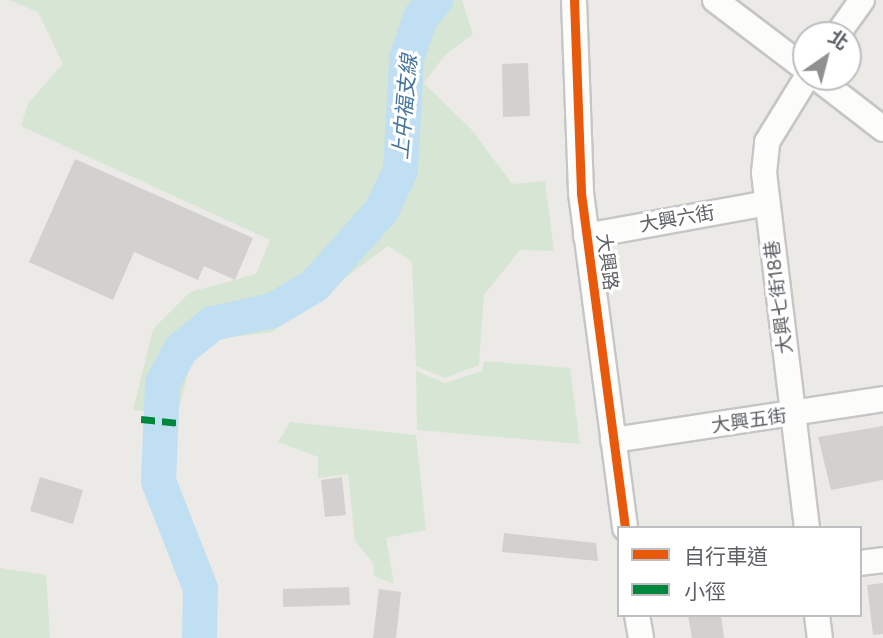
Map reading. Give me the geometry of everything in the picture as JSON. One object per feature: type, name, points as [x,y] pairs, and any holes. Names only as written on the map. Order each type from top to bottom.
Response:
[{"type":"street","name":"大興路","points":[[574,0],[586,236],[625,526]]},
{"type":"street","points":[[716,0],[792,58]]},
{"type":"street","points":[[847,21],[862,0]]},
{"type":"street","name":"大興七街18巷","points":[[798,91],[767,142],[767,203],[807,526]]},
{"type":"street","points":[[834,91],[883,129]]},
{"type":"street","name":"大興六街","points":[[586,236],[767,203]]},
{"type":"street","name":"大興五街","points":[[613,440],[793,415],[883,399]]},
{"type":"street","points":[[862,563],[883,560]]},
{"type":"street","points":[[637,617],[641,638]]},
{"type":"street","points":[[817,617],[820,638]]},
{"type":"green space","points":[[9,0],[462,0],[473,34],[445,55],[424,83],[471,129],[512,184],[545,181],[554,251],[520,250],[484,295],[479,365],[445,378],[416,366],[412,262],[388,246],[272,332],[216,339],[191,362],[177,415],[133,410],[153,329],[190,292],[256,274],[270,240],[21,126],[28,103],[63,64],[38,12]]},
{"type":"green space","points":[[484,361],[570,368],[580,444],[417,430],[416,371],[445,383],[482,371]]},
{"type":"green space","points":[[290,422],[416,435],[426,530],[386,538],[394,584],[374,576],[373,563],[355,541],[348,474],[318,478],[318,457],[278,442]]},
{"type":"green space","points":[[0,568],[46,575],[50,638],[0,638]]},
{"type":"building","points":[[528,63],[530,116],[503,117],[502,64]]},
{"type":"building","points":[[75,159],[253,238],[235,280],[204,266],[198,280],[134,252],[113,300],[29,262]]},
{"type":"building","points":[[883,426],[883,480],[831,490],[818,437]]},
{"type":"building","points":[[40,477],[83,490],[73,524],[30,511]]},
{"type":"building","points":[[342,477],[346,515],[325,517],[321,480]]},
{"type":"building","points":[[504,533],[596,543],[598,561],[502,552]]},
{"type":"building","points":[[883,583],[883,634],[873,635],[867,585]]},
{"type":"building","points":[[349,587],[350,605],[283,607],[283,589]]},
{"type":"building","points":[[379,589],[401,592],[396,638],[373,638]]},
{"type":"building","points":[[688,617],[721,617],[724,638],[692,638]]},
{"type":"waterway","name":"上中福支線","points":[[199,638],[200,588],[158,481],[162,383],[180,349],[212,323],[272,310],[314,285],[381,210],[400,170],[406,58],[420,17],[435,0]]},
{"type":"marked path","points":[[141,419],[178,423]]},
{"type":"cycle path","points":[[574,0],[581,193],[625,526]]}]
